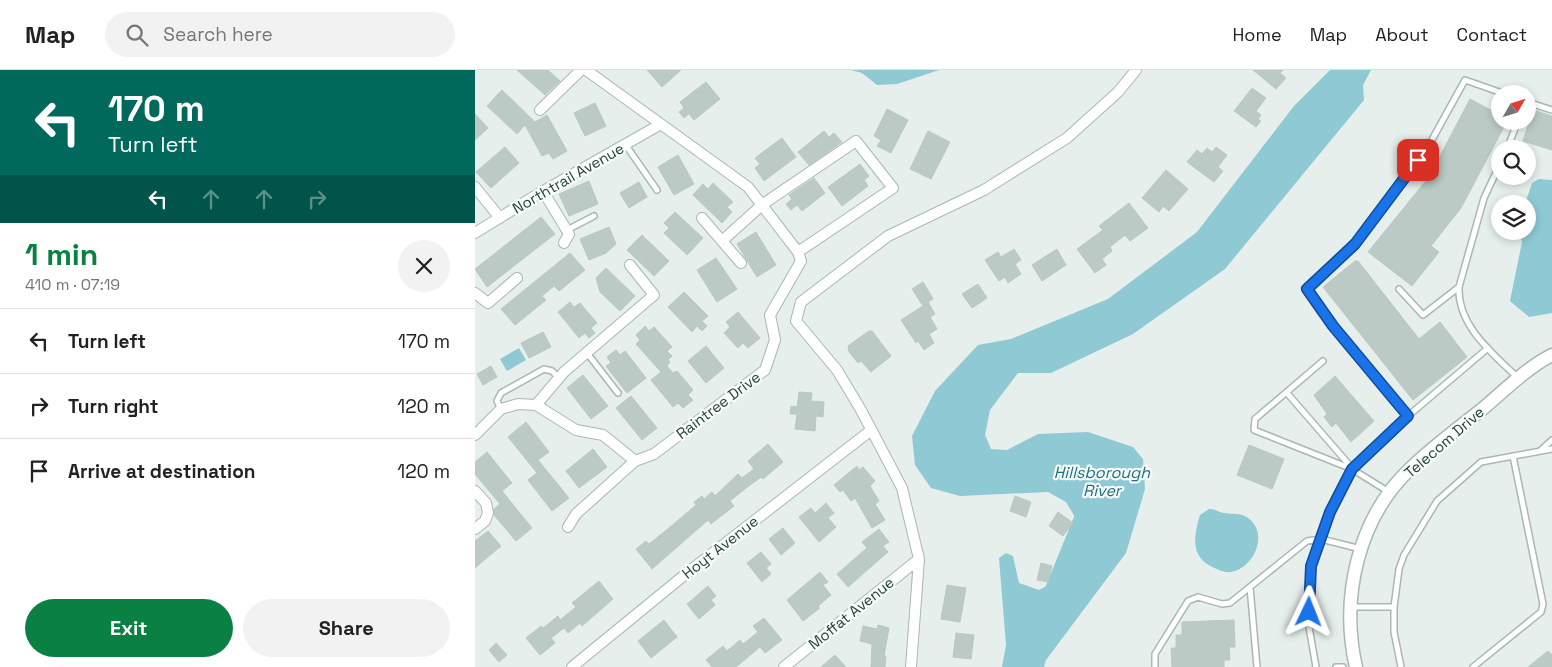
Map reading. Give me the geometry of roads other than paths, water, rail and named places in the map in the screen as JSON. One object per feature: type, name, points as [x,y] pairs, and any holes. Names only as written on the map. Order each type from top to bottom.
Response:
[{"type":"street","points":[[540,110],[586,70],[747,187],[763,204],[798,252],[893,188],[856,141],[763,204],[722,241]]},
{"type":"street","points":[[911,667],[919,559],[902,488],[861,410],[837,370],[796,321],[801,302],[888,236],[984,190],[1067,138],[1118,92],[1136,70]]},
{"type":"street","name":"Northtrail Avenue","points":[[475,233],[543,191],[661,124]]},
{"type":"street","points":[[475,187],[500,218]]},
{"type":"street","points":[[543,191],[569,234],[564,243]]},
{"type":"street","points":[[703,218],[741,263]]},
{"type":"street","name":"Raintree Drive","points":[[568,527],[576,514],[635,461],[655,454],[765,370],[775,340],[770,316],[801,261],[798,252]]},
{"type":"street","points":[[536,405],[559,378],[654,295],[629,265]]},
{"type":"street","points":[[475,293],[488,303],[517,278]]},
{"type":"street","name":"Telecom Drive","points":[[1356,667],[1352,650],[1349,607],[1352,584],[1368,530],[1390,492],[1411,468],[1519,379],[1552,355]]},
{"type":"street","points":[[475,435],[501,410],[518,404],[536,405],[576,430],[603,435],[635,461]]},
{"type":"street","name":"Hoyt Avenue","points":[[572,667],[687,573],[870,430]]},
{"type":"street","points":[[475,491],[486,503],[488,513],[485,521],[475,529]]},
{"type":"street","name":"Moffat Avenue","points":[[784,667],[919,559]]},
{"type":"lane","points":[[1408,416],[1333,326],[1307,289],[1355,244],[1428,146],[1465,80],[1491,89]]},
{"type":"lane","points":[[1536,105],[1552,110]]},
{"type":"lane","points":[[625,144],[657,190]]},
{"type":"lane","points":[[1491,183],[1484,198],[1459,286],[1458,296],[1467,322],[1488,348],[1519,379]]},
{"type":"lane","points":[[566,230],[594,216]]},
{"type":"lane","points":[[1399,289],[1423,315],[1459,286]]},
{"type":"lane","points":[[1316,667],[1309,627],[1311,566],[1330,512],[1352,469],[1408,416],[1488,348]]},
{"type":"lane","points":[[586,353],[618,393]]},
{"type":"lane","points":[[1323,362],[1255,419],[1254,430],[1352,469],[1390,492]]},
{"type":"lane","points":[[501,410],[497,401],[501,393],[544,369],[552,371],[559,378]]},
{"type":"lane","points":[[1287,393],[1352,469]]},
{"type":"lane","points":[[1540,451],[1552,440]]},
{"type":"lane","points":[[1401,667],[1394,632],[1393,607],[1399,569],[1404,555],[1437,501],[1481,462],[1552,448]]},
{"type":"lane","points":[[1473,667],[1541,612],[1543,604],[1513,456]]},
{"type":"lane","points":[[1155,667],[1155,654],[1188,601],[1198,597],[1222,604],[1230,603],[1307,541],[1321,539],[1361,549]]},
{"type":"lane","points":[[1250,587],[1257,667],[1264,667]]},
{"type":"lane","points":[[1349,607],[1393,607]]},
{"type":"lane","points":[[1337,667],[1343,667]]},
{"type":"water","points":[[851,70],[939,70],[897,84],[877,85],[862,73]]},
{"type":"water","name":"Hillsborough River","points":[[1330,70],[1371,70],[1363,85],[1364,100],[1225,269],[1133,334],[1051,373],[1018,373],[990,410],[985,435],[991,449],[1007,450],[1038,434],[1088,432],[1133,447],[1143,459],[1145,489],[1126,553],[1046,660],[1044,667],[1002,667],[1006,645],[999,558],[1006,553],[1013,556],[1019,583],[1039,590],[1053,582],[1084,532],[1066,502],[1048,492],[960,496],[931,488],[915,465],[912,436],[935,391],[978,345],[1011,339],[1108,299],[1197,232],[1294,106]]},
{"type":"water","points":[[1539,179],[1552,180],[1552,313],[1529,317],[1510,301],[1522,240],[1536,240],[1536,195],[1528,195],[1531,185],[1536,185],[1536,181]]},
{"type":"water","points":[[519,348],[526,360],[507,371],[500,359]]},
{"type":"water","points":[[1209,509],[1242,515],[1254,524],[1258,538],[1255,553],[1245,566],[1238,570],[1225,572],[1220,570],[1208,565],[1198,554],[1195,540],[1200,515]]},
{"type":"waterway","name":"Hillsborough River","points":[[1054,587],[1083,516],[1079,505]]}]
